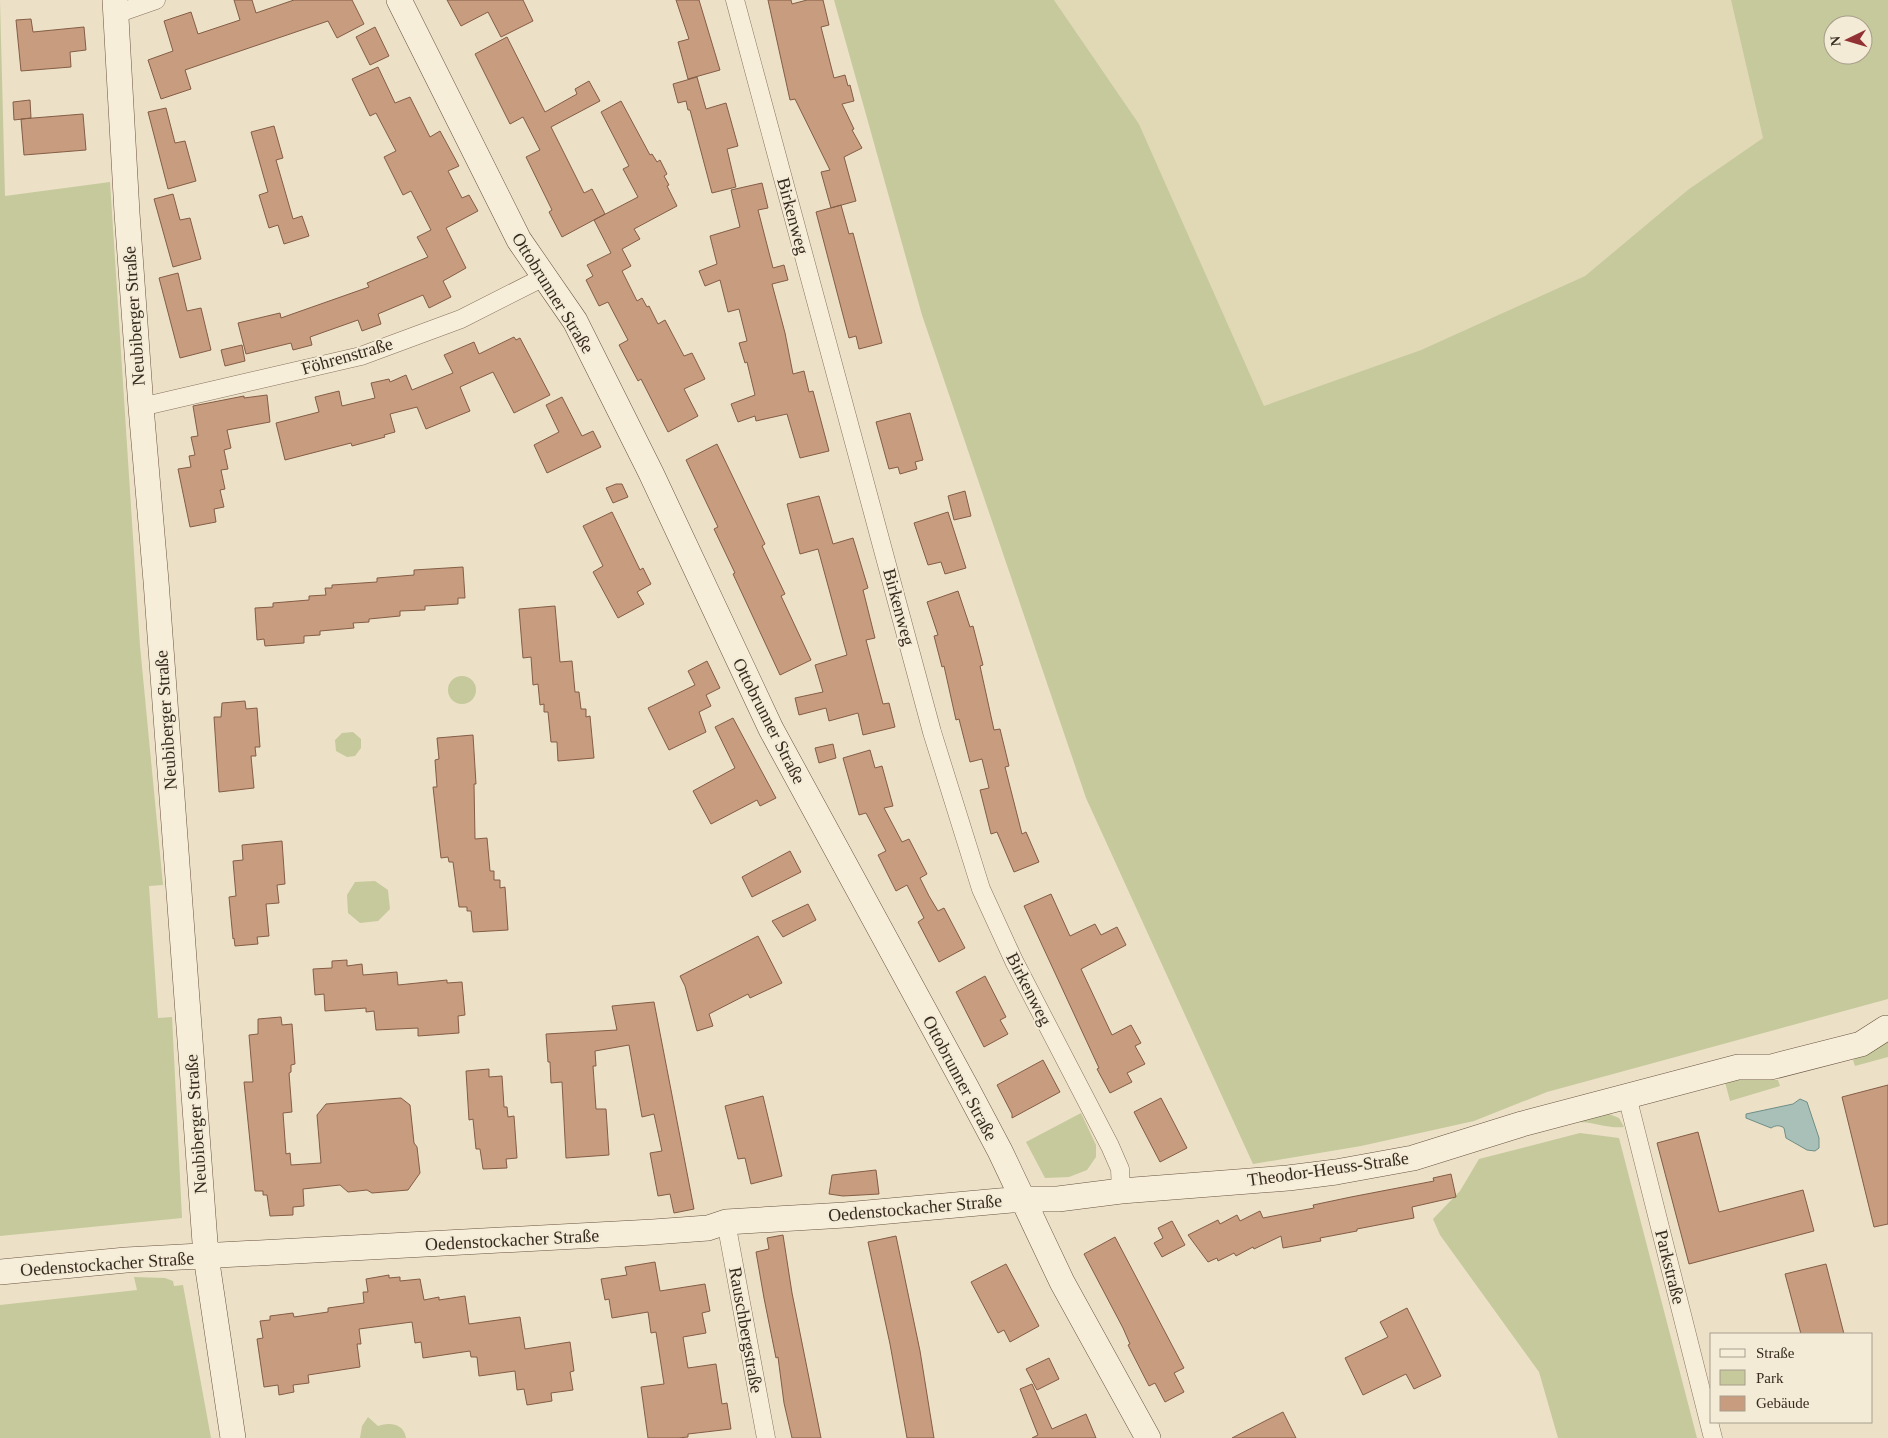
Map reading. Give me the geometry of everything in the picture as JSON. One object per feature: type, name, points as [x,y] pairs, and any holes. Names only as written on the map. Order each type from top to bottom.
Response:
[{"type":"street","points":[[116,7],[156,0]]},
{"type":"street","name":"Ottobrunner Straße","points":[[399,0],[519,240],[575,321],[651,473],[771,729],[970,1095],[1045,1248],[1148,1438]]},
{"type":"street","name":"Birkenweg","points":[[735,0],[932,732],[981,889],[1014,962],[1110,1146],[1120,1169],[1121,1192]]},
{"type":"street","name":"Neubiberger Straße","points":[[116,7],[127,213],[206,1256],[233,1438]]},
{"type":"street","name":"Föhrenstraße","points":[[141,407],[361,356],[461,319],[544,277]]},
{"type":"street","name":"Theodor-Heuss-Straße","points":[[1022,1199],[1058,1199],[1288,1178],[1336,1172],[1413,1158],[1522,1124],[1741,1066],[1771,1067],[1861,1044],[1887,1027]]},
{"type":"street","name":"Parkstraße","points":[[1627,1096],[1713,1438]]},
{"type":"street","name":"Oedenstockacher Straße","points":[[0,1272],[126,1260],[654,1232],[708,1228],[726,1222],[845,1215],[1022,1199]]},
{"type":"street","name":"Rauschbergstraße","points":[[726,1222],[766,1438]]},
{"type":"shaded area","points":[[1054,0],[1731,0],[1763,138],[1689,189],[1585,276],[1421,350],[1264,407],[1139,124]]},
{"type":"green space","points":[[0,0],[5,196],[110,182],[140,646],[163,885],[149,886],[158,1018],[172,1017],[182,1218],[0,1236]]},
{"type":"green space","points":[[834,0],[1054,0],[1139,124],[1264,406],[1421,350],[1585,276],[1689,189],[1763,138],[1731,0],[1888,0],[1888,999],[1547,1092],[1474,1121],[1361,1146],[1253,1164],[1086,798],[922,315]]},
{"type":"green space","points":[[462,676],[472,680],[476,690],[472,700],[462,704],[452,700],[448,690],[452,680]]},
{"type":"green space","points":[[353,732],[361,739],[361,748],[355,756],[347,757],[336,751],[335,740],[342,733]]},
{"type":"green space","points":[[375,881],[388,890],[390,909],[378,921],[360,923],[348,913],[347,895],[355,882]]},
{"type":"green space","points":[[1888,1040],[1888,1057],[1855,1066],[1853,1060]]},
{"type":"green space","points":[[1778,1080],[1780,1086],[1730,1101],[1725,1082]]},
{"type":"green space","points":[[1081,1113],[1096,1145],[1096,1157],[1087,1170],[1069,1177],[1045,1178],[1026,1142]]},
{"type":"green space","points":[[1609,1114],[1619,1118],[1624,1127],[1576,1122]]},
{"type":"green space","points":[[1580,1133],[1619,1138],[1697,1438],[1558,1438],[1539,1372],[1440,1235],[1433,1219],[1460,1191],[1479,1159]]},
{"type":"green space","points":[[134,1277],[165,1278],[173,1281],[174,1286],[183,1285],[211,1438],[0,1438],[0,1305],[137,1290]]},
{"type":"green space","points":[[368,1417],[378,1426],[391,1424],[399,1427],[405,1433],[406,1438],[360,1438],[362,1426]]},
{"type":"water","points":[[1800,1099],[1807,1102],[1819,1138],[1819,1148],[1815,1151],[1807,1150],[1786,1138],[1784,1128],[1782,1127],[1775,1126],[1771,1128],[1746,1118],[1746,1114],[1793,1104]]},
{"type":"building","points":[[234,0],[252,0],[256,13],[294,0],[352,0],[364,24],[337,38],[328,21],[185,70],[191,89],[161,99],[148,60],[173,51],[164,21],[191,12],[198,34],[240,20]]},
{"type":"building","points":[[447,0],[523,0],[533,21],[501,37],[488,12],[461,26]]},
{"type":"building","points":[[676,0],[699,0],[720,70],[688,79],[678,42],[689,39]]},
{"type":"building","points":[[768,0],[791,0],[792,4],[807,0],[823,0],[829,25],[821,27],[834,78],[845,75],[848,86],[850,85],[854,101],[842,104],[854,129],[852,130],[862,148],[844,157],[856,201],[831,208],[821,172],[830,170],[795,99],[790,100]]},
{"type":"building","points":[[31,19],[33,32],[84,27],[86,50],[70,52],[71,67],[21,71],[16,20]]},
{"type":"building","points":[[375,27],[389,56],[370,65],[356,37]]},
{"type":"building","points":[[507,37],[545,112],[577,94],[575,89],[589,81],[600,101],[551,127],[584,193],[592,189],[605,214],[562,237],[549,212],[552,210],[526,157],[540,150],[523,117],[510,124],[475,54]]},
{"type":"building","points":[[378,67],[395,103],[410,97],[430,137],[440,131],[459,166],[448,171],[462,198],[469,195],[478,211],[446,228],[466,268],[443,281],[451,297],[429,308],[423,295],[378,314],[381,324],[362,331],[358,320],[310,337],[312,345],[293,350],[291,343],[246,354],[238,323],[280,313],[281,318],[369,287],[367,283],[428,257],[417,237],[431,230],[411,191],[403,195],[384,157],[396,151],[376,113],[370,116],[352,79]]},
{"type":"building","points":[[697,77],[706,109],[726,103],[738,146],[727,149],[736,187],[712,193],[690,110],[688,110],[686,101],[678,103],[673,84]]},
{"type":"building","points":[[30,100],[31,118],[14,120],[13,102]]},
{"type":"building","points":[[621,101],[650,155],[652,154],[657,162],[660,160],[667,174],[664,176],[669,185],[667,186],[677,206],[634,229],[640,239],[622,249],[631,266],[622,271],[637,301],[642,298],[647,307],[649,306],[658,324],[665,320],[684,356],[692,353],[705,379],[684,389],[698,416],[668,432],[641,379],[638,381],[619,345],[628,340],[608,302],[599,306],[586,280],[593,276],[587,265],[611,253],[594,220],[638,197],[623,169],[629,166],[601,112]]},
{"type":"building","points":[[166,108],[175,143],[185,141],[196,181],[168,189],[148,112]]},
{"type":"building","points":[[83,114],[86,150],[24,155],[21,119]]},
{"type":"building","points":[[274,126],[283,158],[276,160],[293,219],[302,216],[309,236],[284,244],[278,225],[269,228],[259,195],[268,192],[251,132]]},
{"type":"building","points":[[762,183],[768,208],[758,210],[773,268],[784,265],[788,280],[772,284],[785,333],[793,374],[804,371],[809,392],[813,391],[829,451],[800,458],[787,414],[756,421],[755,416],[738,422],[731,404],[755,395],[747,362],[745,363],[739,343],[747,341],[739,309],[728,312],[720,280],[705,286],[699,271],[717,264],[710,236],[740,227],[731,190]]},
{"type":"building","points":[[173,194],[180,220],[190,218],[201,259],[173,267],[154,199]]},
{"type":"building","points":[[841,205],[849,234],[853,233],[882,343],[859,349],[856,336],[849,338],[816,212]]},
{"type":"building","points":[[178,273],[187,311],[201,308],[211,350],[180,358],[159,278]]},
{"type":"building","points":[[514,337],[516,340],[520,338],[550,395],[514,413],[493,372],[460,387],[470,411],[426,429],[417,407],[390,414],[395,432],[384,435],[385,437],[352,446],[351,443],[285,460],[276,423],[319,412],[315,397],[339,391],[342,406],[375,398],[371,383],[389,379],[390,382],[406,375],[412,390],[453,373],[444,355],[474,342],[479,354]]},
{"type":"building","points":[[242,345],[245,361],[225,366],[221,350]]},
{"type":"building","points":[[267,395],[270,422],[227,430],[231,448],[224,450],[228,469],[221,470],[225,489],[220,490],[224,507],[214,509],[216,522],[190,527],[178,469],[191,467],[189,456],[195,455],[191,437],[198,436],[193,406],[244,396],[244,398]]},
{"type":"building","points":[[562,397],[582,436],[593,431],[601,447],[547,473],[534,445],[559,432],[546,405]]},
{"type":"building","points":[[910,413],[923,460],[915,462],[917,469],[900,474],[898,467],[889,469],[876,422]]},
{"type":"building","points":[[717,444],[765,544],[762,546],[785,594],[781,596],[811,660],[780,675],[733,574],[735,573],[714,529],[718,527],[686,460]]},
{"type":"building","points":[[622,484],[628,497],[613,503],[606,488]]},
{"type":"building","points":[[965,491],[971,516],[954,520],[948,496]]},
{"type":"building","points":[[819,496],[833,544],[853,538],[868,588],[863,590],[875,638],[866,640],[883,704],[889,703],[895,727],[863,735],[858,713],[829,721],[826,708],[799,715],[795,698],[823,692],[815,665],[847,655],[818,549],[800,554],[787,504]]},
{"type":"building","points":[[612,512],[640,570],[643,568],[651,584],[637,592],[644,604],[618,618],[593,572],[603,566],[583,526]]},
{"type":"building","points":[[948,512],[966,568],[945,574],[941,562],[928,565],[914,523]]},
{"type":"building","points":[[463,567],[465,598],[458,598],[458,604],[425,606],[425,610],[400,611],[400,616],[369,619],[369,622],[353,623],[354,628],[320,631],[320,635],[304,636],[304,643],[265,646],[264,639],[257,640],[255,608],[273,607],[273,603],[309,600],[309,596],[326,595],[325,588],[332,588],[332,585],[377,582],[377,578],[414,575],[414,570]]},
{"type":"building","points":[[958,591],[970,627],[973,626],[983,665],[980,666],[994,730],[1000,729],[1009,766],[1005,767],[1022,834],[1026,832],[1039,862],[1014,872],[997,832],[991,834],[980,790],[989,788],[982,759],[970,762],[959,719],[956,720],[944,666],[942,667],[934,636],[938,635],[927,602]]},
{"type":"building","points":[[555,606],[560,662],[572,661],[575,692],[579,692],[581,709],[586,709],[586,717],[590,716],[594,758],[558,761],[557,742],[551,742],[548,712],[544,712],[544,704],[540,705],[538,684],[533,685],[531,657],[523,658],[519,609]]},
{"type":"building","points":[[707,661],[720,688],[706,695],[711,706],[699,712],[706,732],[669,750],[648,708],[695,685],[688,671]]},
{"type":"building","points":[[245,701],[246,709],[257,708],[260,747],[255,747],[256,756],[251,756],[254,788],[219,792],[214,717],[221,717],[222,703]]},
{"type":"building","points":[[733,718],[776,798],[760,806],[757,800],[711,824],[693,791],[735,768],[715,727]]},
{"type":"building","points":[[473,735],[476,784],[474,784],[475,839],[487,838],[490,871],[494,871],[494,880],[500,880],[500,888],[505,887],[508,930],[473,932],[471,911],[467,911],[467,907],[459,907],[453,862],[449,862],[448,857],[441,858],[433,787],[437,787],[435,760],[439,759],[437,738]]},
{"type":"building","points":[[833,744],[836,758],[819,763],[815,748]]},
{"type":"building","points":[[870,750],[875,768],[882,766],[893,806],[884,808],[902,842],[909,839],[927,874],[920,878],[929,896],[938,911],[944,908],[965,948],[939,962],[918,922],[924,918],[907,885],[896,891],[878,855],[886,851],[866,813],[859,815],[843,758]]},
{"type":"building","points":[[282,841],[285,884],[277,885],[279,903],[266,904],[269,936],[257,937],[258,944],[235,946],[229,897],[236,896],[233,861],[243,860],[242,845]]},
{"type":"building","points":[[790,851],[801,872],[752,897],[742,877]]},
{"type":"building","points":[[1051,894],[1070,936],[1095,924],[1101,935],[1117,927],[1126,945],[1081,969],[1112,1035],[1131,1025],[1141,1043],[1135,1046],[1145,1064],[1127,1073],[1132,1082],[1110,1093],[1097,1069],[1099,1068],[1024,906]]},
{"type":"building","points":[[808,904],[816,920],[783,937],[772,921]]},
{"type":"building","points":[[758,936],[782,983],[750,998],[748,994],[709,1014],[713,1026],[697,1031],[685,986],[680,976]]},
{"type":"building","points":[[347,960],[347,966],[362,964],[363,975],[397,972],[398,985],[447,980],[447,983],[462,982],[465,1015],[458,1016],[459,1033],[418,1036],[418,1028],[376,1030],[374,1011],[366,1012],[366,1008],[325,1011],[324,994],[315,995],[313,969],[332,968],[332,961]]},
{"type":"building","points":[[985,976],[1006,1017],[1000,1020],[1008,1034],[984,1047],[956,992]]},
{"type":"building","points":[[654,1002],[694,1209],[674,1213],[670,1194],[658,1196],[650,1153],[662,1151],[654,1114],[642,1117],[629,1045],[595,1051],[596,1066],[593,1066],[596,1109],[606,1109],[609,1155],[566,1158],[562,1082],[551,1083],[550,1062],[548,1062],[546,1034],[617,1030],[612,1006]]},
{"type":"building","points":[[281,1017],[282,1025],[292,1024],[295,1064],[291,1065],[291,1072],[289,1073],[292,1112],[283,1113],[286,1154],[290,1153],[291,1165],[321,1163],[317,1115],[326,1104],[401,1098],[410,1105],[414,1143],[417,1147],[420,1173],[408,1190],[372,1193],[367,1190],[348,1192],[340,1185],[303,1189],[304,1206],[293,1207],[293,1215],[270,1216],[267,1195],[263,1195],[263,1191],[255,1191],[244,1082],[253,1082],[249,1035],[258,1034],[258,1019]]},
{"type":"building","points":[[1043,1060],[1060,1092],[1012,1118],[1012,1114],[997,1085]]},
{"type":"building","points":[[489,1069],[489,1077],[502,1076],[504,1107],[507,1107],[508,1117],[514,1116],[517,1158],[506,1159],[507,1168],[483,1169],[480,1149],[476,1149],[473,1119],[469,1120],[466,1071]]},
{"type":"building","points":[[1888,1085],[1888,1224],[1874,1227],[1842,1097]]},
{"type":"building","points":[[763,1096],[782,1176],[751,1184],[745,1158],[738,1159],[725,1106]]},
{"type":"building","points":[[1161,1098],[1187,1148],[1160,1162],[1134,1112]]},
{"type":"building","points":[[1698,1132],[1719,1212],[1803,1190],[1814,1231],[1689,1264],[1657,1143]]},
{"type":"building","points":[[876,1170],[879,1194],[843,1196],[829,1194],[832,1175]]},
{"type":"building","points":[[1451,1174],[1456,1197],[1412,1207],[1414,1218],[1320,1238],[1321,1241],[1283,1248],[1281,1236],[1236,1256],[1234,1253],[1218,1261],[1217,1258],[1208,1262],[1188,1235],[1218,1220],[1220,1224],[1237,1215],[1240,1221],[1260,1211],[1263,1218],[1314,1208],[1313,1205],[1434,1181],[1433,1178]]},
{"type":"building","points":[[1172,1221],[1185,1245],[1162,1257],[1154,1243],[1163,1238],[1158,1228]]},
{"type":"building","points":[[783,1235],[792,1293],[821,1438],[792,1438],[784,1403],[778,1357],[776,1358],[764,1298],[756,1252],[769,1249],[767,1238]]},
{"type":"building","points":[[896,1236],[920,1351],[934,1438],[907,1438],[890,1344],[868,1242]]},
{"type":"building","points":[[1115,1237],[1184,1368],[1174,1373],[1184,1392],[1165,1402],[1155,1383],[1149,1386],[1128,1345],[1130,1344],[1123,1328],[1084,1254]]},
{"type":"building","points":[[655,1262],[660,1291],[705,1284],[710,1311],[702,1313],[706,1333],[683,1337],[688,1368],[716,1364],[722,1404],[727,1403],[731,1429],[688,1434],[688,1437],[648,1438],[641,1387],[664,1384],[656,1332],[651,1333],[648,1312],[612,1318],[609,1299],[605,1300],[601,1279],[627,1275],[625,1267]]},
{"type":"building","points":[[1006,1264],[1039,1326],[1010,1342],[1004,1330],[998,1333],[971,1282]]},
{"type":"building","points":[[1826,1264],[1844,1333],[1801,1333],[1785,1274]]},
{"type":"building","points":[[389,1275],[389,1278],[400,1277],[400,1281],[420,1279],[424,1300],[439,1297],[439,1300],[465,1296],[469,1324],[520,1317],[525,1349],[570,1342],[574,1371],[570,1372],[573,1390],[551,1393],[552,1401],[527,1405],[524,1389],[517,1390],[515,1371],[479,1376],[477,1357],[471,1357],[470,1351],[423,1358],[421,1342],[415,1343],[412,1322],[359,1329],[361,1344],[357,1344],[360,1367],[308,1375],[309,1383],[293,1385],[294,1392],[279,1395],[278,1385],[264,1387],[257,1339],[263,1338],[260,1321],[270,1320],[270,1316],[293,1313],[294,1317],[328,1312],[328,1308],[364,1303],[363,1292],[368,1292],[366,1279]]},
{"type":"building","points":[[1407,1308],[1441,1376],[1414,1389],[1406,1374],[1363,1395],[1345,1358],[1388,1337],[1380,1322]]},
{"type":"building","points":[[1049,1358],[1059,1379],[1037,1390],[1026,1369]]},
{"type":"building","points":[[1032,1384],[1052,1429],[1086,1414],[1096,1438],[1032,1438],[1038,1435],[1020,1389]]},
{"type":"building","points":[[1283,1412],[1296,1438],[1232,1438],[1267,1420]]}]
